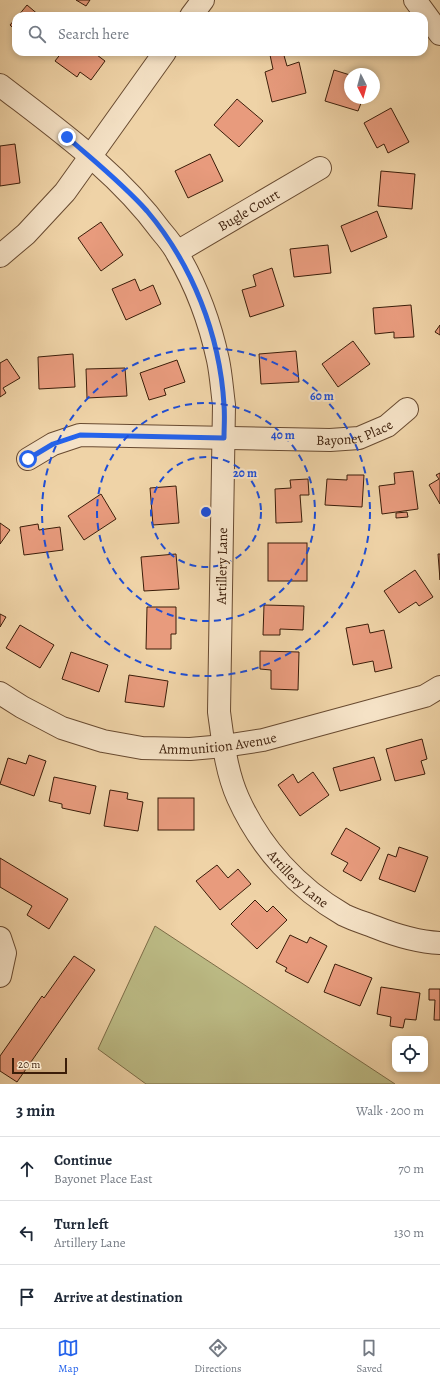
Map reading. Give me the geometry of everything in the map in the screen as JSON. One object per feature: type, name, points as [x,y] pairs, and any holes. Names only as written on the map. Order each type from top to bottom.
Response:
[{"type":"street","points":[[194,12],[203,0]]},
{"type":"street","points":[[415,0],[424,12]]},
{"type":"street","points":[[428,18],[440,34]]},
{"type":"street","points":[[0,256],[26,234],[65,192],[163,56]]},
{"type":"street","name":"Artillery Lane","points":[[0,86],[67,137],[116,179],[147,212],[177,252],[194,286],[208,322],[216,353],[224,405],[219,712],[230,776],[238,798],[256,832],[276,860],[301,885],[345,915],[394,935],[440,943]]},
{"type":"street","name":"Bugle Court","points":[[177,252],[320,168]]},
{"type":"street","name":"Bayonet Place","points":[[28,459],[53,444],[80,435],[330,440],[359,438],[387,426],[407,409]]},
{"type":"street","name":"Ammunition Avenue","points":[[0,693],[22,707],[62,728],[103,741],[142,748],[190,750],[263,740],[425,696],[440,687]]},
{"type":"street","points":[[0,938],[3,944],[4,953],[0,976]]},
{"type":"shaded area","points":[[155,926],[395,1084],[146,1084],[98,1049]]},
{"type":"building","points":[[76,0],[90,0],[86,6]]},
{"type":"building","points":[[27,5],[35,12],[21,12]]},
{"type":"building","points":[[59,56],[98,56],[105,61],[91,80],[80,72],[77,77],[55,61]]},
{"type":"building","points":[[270,56],[284,56],[287,66],[299,62],[306,93],[272,102],[265,72],[273,69]]},
{"type":"building","points":[[334,70],[344,73],[344,104],[361,104],[358,111],[325,101]]},
{"type":"building","points":[[237,99],[263,121],[239,147],[214,125]]},
{"type":"building","points":[[391,108],[409,142],[388,153],[384,144],[377,148],[364,123]]},
{"type":"building","points":[[15,144],[20,183],[0,186],[0,146]]},
{"type":"building","points":[[210,154],[223,181],[188,198],[175,171]]},
{"type":"building","points":[[381,171],[415,174],[412,209],[378,206]]},
{"type":"building","points":[[377,211],[387,237],[351,252],[341,226]]},
{"type":"building","points":[[101,222],[123,255],[101,271],[78,238]]},
{"type":"building","points":[[328,245],[331,273],[294,277],[290,249]]},
{"type":"building","points":[[272,268],[284,306],[250,317],[242,290],[256,286],[253,275]]},
{"type":"building","points":[[135,279],[140,291],[153,285],[161,304],[126,320],[112,289]]},
{"type":"building","points":[[411,305],[414,337],[394,338],[394,332],[375,334],[373,308]]},
{"type":"building","points":[[440,325],[440,335],[435,332]]},
{"type":"building","points":[[353,341],[370,364],[338,387],[322,364]]},
{"type":"building","points":[[296,351],[299,382],[261,384],[259,354]]},
{"type":"building","points":[[73,354],[75,387],[39,389],[38,357]]},
{"type":"building","points":[[7,359],[20,378],[3,388],[6,393],[0,397],[0,363]]},
{"type":"building","points":[[177,360],[185,382],[164,389],[166,395],[149,400],[140,373]]},
{"type":"building","points":[[125,368],[127,396],[87,398],[86,369]]},
{"type":"building","points":[[413,471],[418,509],[382,514],[379,486],[395,484],[394,473]]},
{"type":"building","points":[[440,473],[440,504],[429,485],[439,479],[436,475]]},
{"type":"building","points":[[347,475],[364,475],[362,507],[325,505],[327,479],[347,480]]},
{"type":"building","points":[[308,479],[309,495],[300,495],[302,522],[276,523],[275,489],[291,488],[290,480]]},
{"type":"building","points":[[176,486],[179,523],[153,525],[150,488]]},
{"type":"building","points":[[101,494],[116,519],[84,540],[68,516]]},
{"type":"building","points":[[407,512],[408,517],[396,518],[396,513]]},
{"type":"building","points":[[0,523],[10,530],[0,544]]},
{"type":"building","points":[[38,524],[39,530],[60,527],[63,550],[24,555],[20,527]]},
{"type":"building","points":[[268,543],[307,543],[307,581],[268,581]]},
{"type":"building","points":[[176,554],[179,589],[144,591],[141,557]]},
{"type":"building","points":[[438,554],[440,554],[440,580]]},
{"type":"building","points":[[415,570],[433,597],[419,606],[416,602],[399,613],[384,591]]},
{"type":"building","points":[[264,605],[304,606],[303,630],[280,629],[280,635],[263,635]]},
{"type":"building","points":[[147,607],[176,607],[176,634],[171,634],[171,649],[146,649]]},
{"type":"building","points":[[0,614],[6,617],[0,627]]},
{"type":"building","points":[[368,624],[370,633],[384,630],[392,668],[375,672],[373,661],[353,665],[346,628]]},
{"type":"building","points":[[20,625],[54,645],[40,668],[6,648]]},
{"type":"building","points":[[260,651],[299,652],[298,690],[271,689],[271,670],[260,669]]},
{"type":"building","points":[[71,652],[108,665],[99,692],[62,679]]},
{"type":"building","points":[[129,675],[168,681],[164,707],[125,702]]},
{"type":"building","points":[[422,739],[427,759],[421,761],[425,774],[395,781],[386,749]]},
{"type":"building","points":[[29,755],[46,761],[34,796],[0,784],[8,758],[26,764]]},
{"type":"building","points":[[374,757],[381,780],[340,791],[333,768]]},
{"type":"building","points":[[313,772],[329,795],[300,816],[278,785],[293,774],[298,783]]},
{"type":"building","points":[[54,777],[96,786],[90,814],[62,808],[62,804],[49,801]]},
{"type":"building","points":[[110,790],[128,793],[127,799],[143,802],[138,831],[104,826]]},
{"type":"building","points":[[158,798],[194,798],[194,830],[158,830]]},
{"type":"building","points":[[346,828],[380,848],[361,881],[343,871],[348,863],[331,854]]},
{"type":"building","points":[[399,847],[428,857],[415,892],[379,879],[388,854],[396,857]]},
{"type":"building","points":[[0,858],[68,899],[49,929],[27,915],[32,906],[0,887]]},
{"type":"building","points":[[217,865],[228,878],[238,869],[251,884],[220,910],[196,881]]},
{"type":"building","points":[[255,900],[267,912],[273,906],[287,920],[257,949],[231,924]]},
{"type":"building","points":[[290,935],[307,943],[310,937],[327,946],[308,983],[285,971],[287,968],[276,962]]},
{"type":"building","points":[[74,956],[95,970],[17,1082],[0,1071],[0,1056],[42,996],[44,998]]},
{"type":"building","points":[[335,964],[372,978],[360,1006],[324,992]]},
{"type":"building","points":[[381,987],[420,993],[416,1020],[405,1019],[403,1028],[390,1026],[391,1017],[377,1014]]},
{"type":"building","points":[[429,989],[440,989],[440,1020],[434,1020],[435,1000],[429,1000]]},
{"type":"route","points":[[28,459],[53,444],[80,435],[224,438],[224,405],[218,360],[208,322],[194,286],[177,252],[147,212],[116,179],[67,137]]}]
